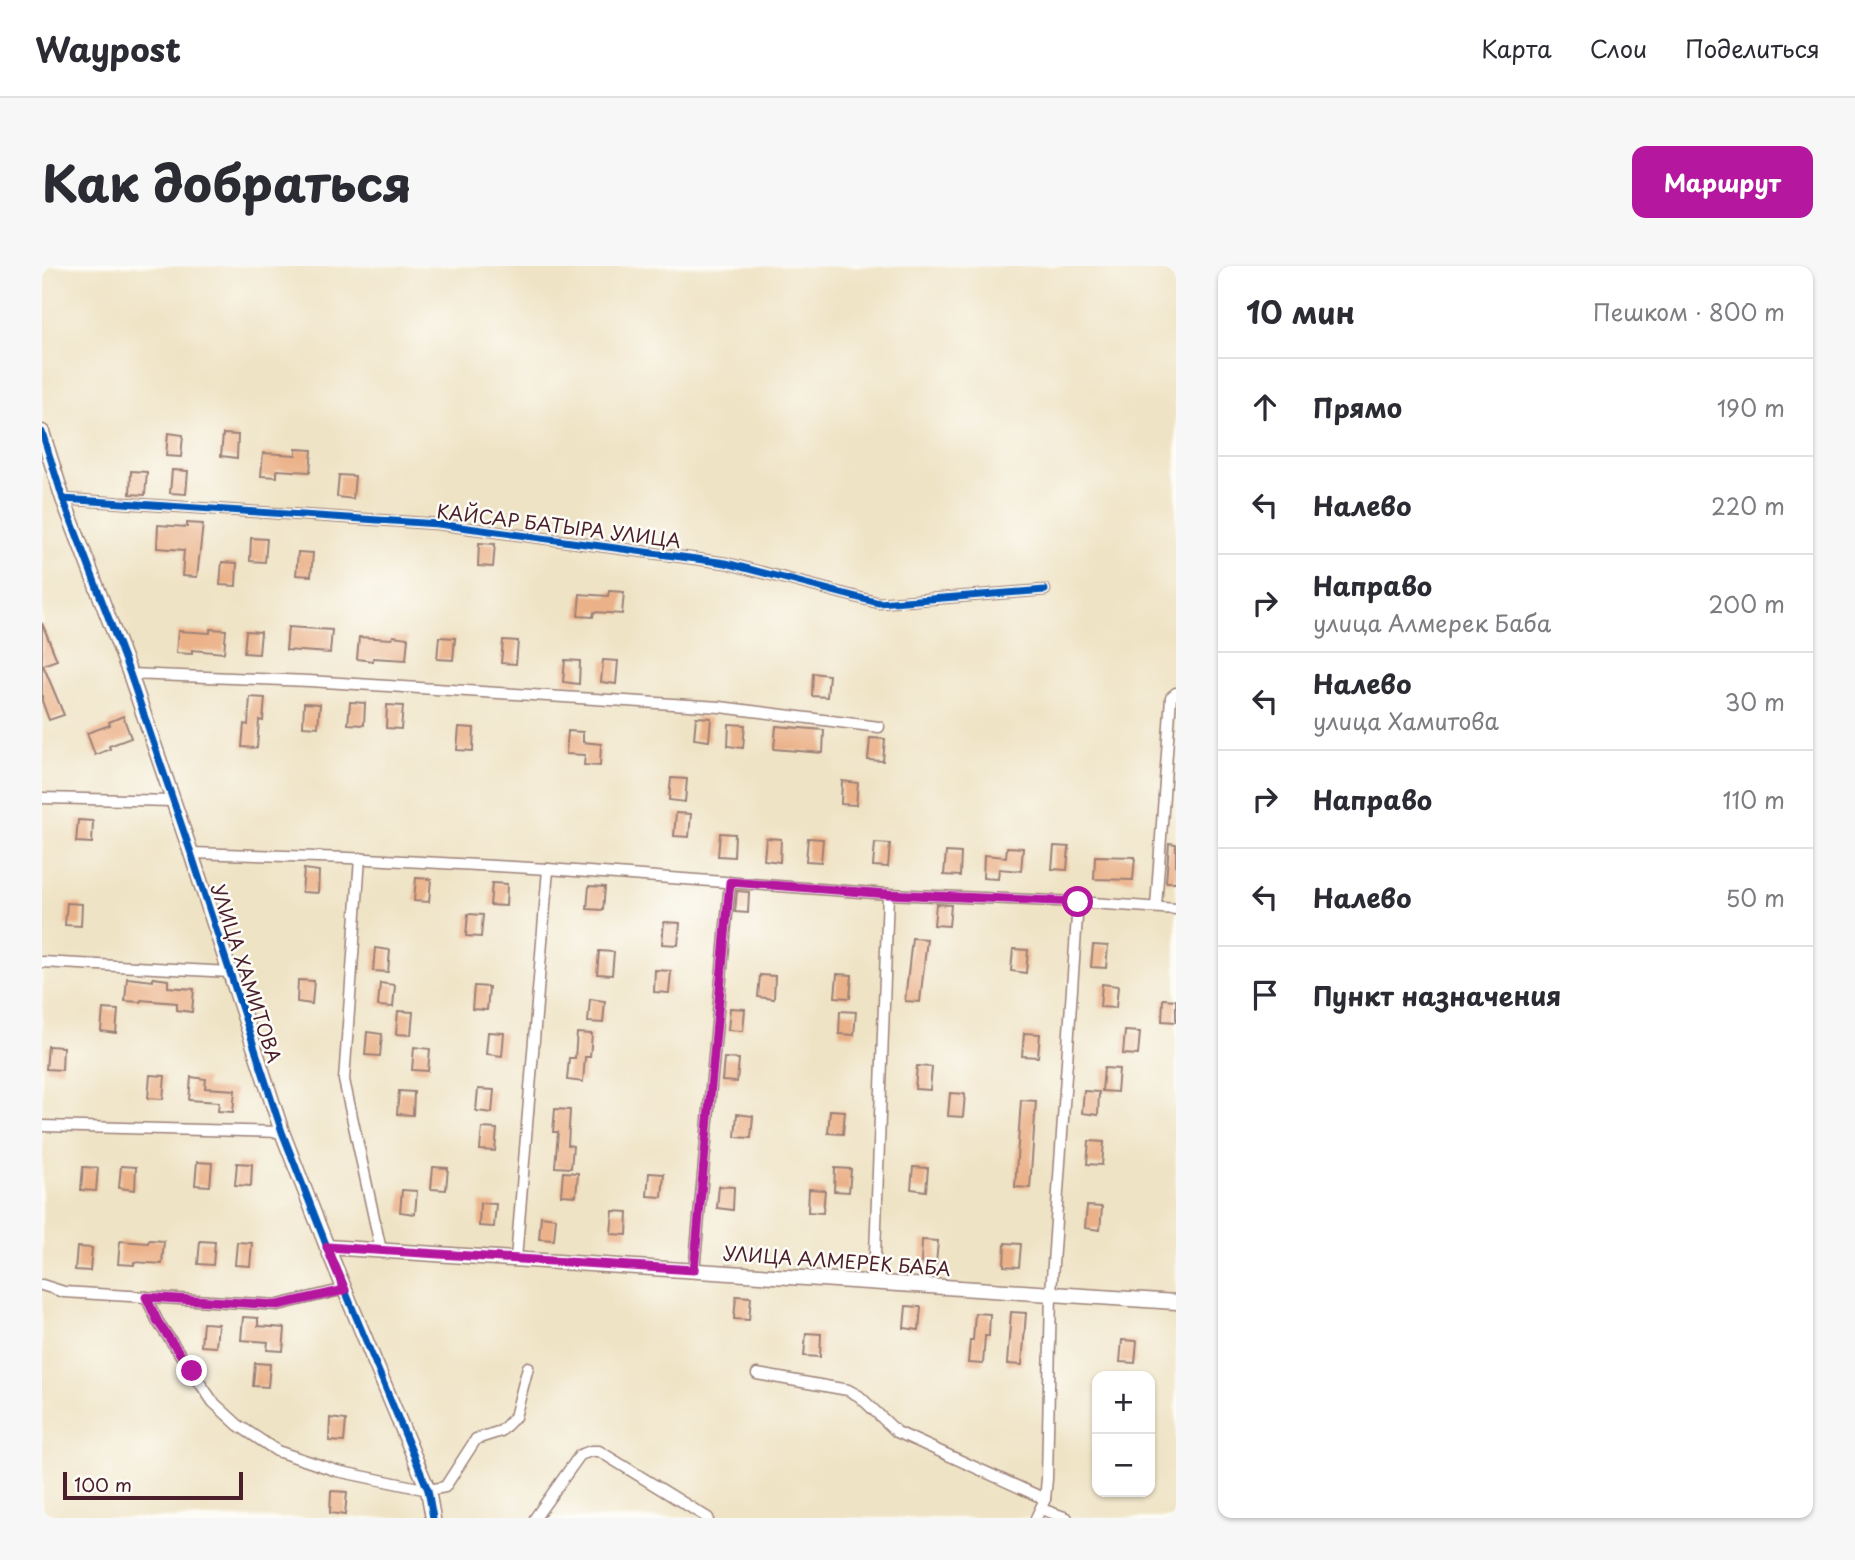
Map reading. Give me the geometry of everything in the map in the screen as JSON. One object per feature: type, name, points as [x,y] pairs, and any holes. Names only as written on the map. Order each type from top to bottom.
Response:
[{"type":"street","name":"УЛИЦА ХАМИТОВА","points":[[42,432],[64,499],[130,674],[282,1132],[428,1490],[433,1518]]},
{"type":"street","name":"КАЙСАР БАТЫРА УЛИЦА","points":[[64,499],[438,524],[726,563],[879,603],[1045,590]]},
{"type":"street","points":[[130,674],[309,681],[720,707],[879,727]]},
{"type":"street","points":[[1156,907],[1171,697],[1176,693]]},
{"type":"street","points":[[42,798],[173,801]]},
{"type":"street","points":[[191,853],[360,858],[888,894],[1176,909]]},
{"type":"street","points":[[360,858],[344,1080],[381,1250]]},
{"type":"street","points":[[516,1259],[548,869]]},
{"type":"street","points":[[694,1270],[730,882]]},
{"type":"street","points":[[874,1282],[888,894]]},
{"type":"street","points":[[1041,1509],[1048,1479],[1051,1293],[1078,902]]},
{"type":"street","points":[[42,962],[230,972]]},
{"type":"street","points":[[42,1126],[282,1132]]},
{"type":"street","name":"УЛИЦА АЛМЕРЕК БАБА","points":[[327,1247],[1176,1302]]},
{"type":"street","points":[[42,1285],[64,1292],[278,1305],[345,1290]]},
{"type":"street","points":[[146,1297],[158,1322],[213,1402],[239,1425],[277,1451],[337,1471],[428,1490],[446,1487],[476,1438],[500,1431],[515,1417],[528,1367]]},
{"type":"street","points":[[757,1374],[848,1390],[859,1396],[897,1432],[1041,1509],[1068,1518]]},
{"type":"street","points":[[535,1518],[580,1455],[599,1451],[708,1518]]},
{"type":"building","points":[[168,433],[183,435],[181,457],[166,456]]},
{"type":"building","points":[[223,434],[238,435],[237,458],[221,456]]},
{"type":"building","points":[[296,449],[312,450],[310,472],[277,470],[277,477],[261,476],[263,453],[296,455]]},
{"type":"building","points":[[172,470],[188,471],[186,494],[170,493]]},
{"type":"building","points":[[131,471],[147,472],[145,495],[130,494]]},
{"type":"building","points":[[339,475],[355,476],[353,499],[337,497]]},
{"type":"building","points":[[187,523],[203,524],[197,577],[182,576],[184,550],[157,548],[158,525],[187,527]]},
{"type":"building","points":[[251,538],[267,539],[265,562],[250,561]]},
{"type":"building","points":[[479,543],[495,544],[493,567],[478,566]]},
{"type":"building","points":[[298,552],[313,553],[311,576],[296,575]]},
{"type":"building","points":[[222,562],[237,563],[236,586],[220,585]]},
{"type":"building","points":[[609,591],[624,592],[622,614],[594,612],[593,617],[578,616],[580,594],[608,596]]},
{"type":"building","points":[[42,623],[57,660],[43,665],[64,715],[49,720],[42,701]]},
{"type":"building","points":[[288,627],[332,630],[330,653],[286,650]]},
{"type":"building","points":[[210,629],[226,630],[224,653],[192,650],[192,654],[176,653],[178,631],[210,633]]},
{"type":"building","points":[[246,631],[261,632],[259,654],[244,653]]},
{"type":"building","points":[[393,636],[408,638],[406,660],[357,659],[359,637],[392,639]]},
{"type":"building","points":[[439,637],[455,638],[453,660],[437,659]]},
{"type":"building","points":[[503,640],[518,641],[516,664],[501,663]]},
{"type":"building","points":[[565,660],[580,661],[579,684],[563,682]]},
{"type":"building","points":[[603,660],[618,661],[616,684],[601,682]]},
{"type":"building","points":[[813,673],[829,675],[827,697],[812,696]]},
{"type":"building","points":[[250,697],[265,698],[263,721],[259,720],[257,748],[242,747],[244,724],[248,725]]},
{"type":"building","points":[[350,702],[365,703],[364,725],[348,724]]},
{"type":"building","points":[[304,703],[320,704],[318,727],[303,726]]},
{"type":"building","points":[[387,705],[403,706],[401,729],[386,728]]},
{"type":"building","points":[[123,716],[131,738],[109,746],[110,749],[95,755],[87,733],[110,725],[109,722]]},
{"type":"building","points":[[696,717],[711,718],[709,741],[694,739]]},
{"type":"building","points":[[729,724],[745,725],[743,748],[728,746]]},
{"type":"building","points":[[776,726],[824,730],[823,753],[774,749]]},
{"type":"building","points":[[459,727],[474,728],[473,751],[457,750]]},
{"type":"building","points":[[568,731],[583,732],[583,742],[601,744],[600,766],[584,765],[585,755],[566,754]]},
{"type":"building","points":[[870,738],[885,739],[883,761],[868,760]]},
{"type":"building","points":[[671,778],[687,779],[685,802],[669,800]]},
{"type":"building","points":[[842,781],[858,783],[856,805],[841,804]]},
{"type":"building","points":[[676,813],[691,814],[689,837],[674,836]]},
{"type":"building","points":[[78,820],[93,821],[92,843],[76,842]]},
{"type":"building","points":[[720,833],[735,834],[734,857],[718,856]]},
{"type":"building","points":[[766,838],[781,839],[780,862],[764,860]]},
{"type":"building","points":[[808,838],[823,839],[821,862],[806,861]]},
{"type":"building","points":[[875,843],[890,844],[888,867],[873,866]]},
{"type":"building","points":[[1169,843],[1176,844],[1176,882],[1166,882]]},
{"type":"building","points":[[1054,846],[1069,847],[1067,870],[1052,869]]},
{"type":"building","points":[[1007,847],[1023,848],[1021,871],[999,869],[998,879],[983,878],[984,855],[1006,857]]},
{"type":"building","points":[[946,852],[961,853],[960,876],[944,875]]},
{"type":"building","points":[[1095,856],[1135,857],[1133,880],[1094,879]]},
{"type":"building","points":[[304,869],[319,871],[318,893],[302,892]]},
{"type":"building","points":[[416,878],[431,879],[429,902],[414,901]]},
{"type":"building","points":[[492,883],[507,884],[506,906],[490,905]]},
{"type":"building","points":[[589,886],[605,887],[603,910],[587,909]]},
{"type":"building","points":[[737,891],[749,892],[748,913],[735,912]]},
{"type":"building","points":[[67,903],[82,904],[81,926],[65,925]]},
{"type":"building","points":[[936,904],[951,905],[949,926],[934,925]]},
{"type":"building","points":[[468,914],[483,915],[481,937],[466,936]]},
{"type":"building","points":[[664,922],[680,923],[678,945],[662,944]]},
{"type":"building","points":[[912,938],[927,939],[920,1002],[905,1001]]},
{"type":"building","points":[[1093,945],[1108,946],[1106,968],[1091,967]]},
{"type":"building","points":[[375,948],[390,950],[388,972],[373,971]]},
{"type":"building","points":[[1013,949],[1028,950],[1026,973],[1011,971]]},
{"type":"building","points":[[599,951],[614,952],[612,975],[597,974]]},
{"type":"building","points":[[655,970],[671,971],[669,993],[654,992]]},
{"type":"building","points":[[837,974],[852,975],[850,998],[835,997]]},
{"type":"building","points":[[760,975],[775,976],[774,999],[758,997]]},
{"type":"building","points":[[127,978],[168,980],[168,987],[194,989],[192,1012],[177,1010],[177,1003],[125,1001]]},
{"type":"building","points":[[298,980],[314,981],[312,1004],[297,1002]]},
{"type":"building","points":[[380,983],[395,985],[393,1007],[378,1006]]},
{"type":"building","points":[[1102,984],[1118,986],[1116,1008],[1100,1007]]},
{"type":"building","points":[[474,986],[489,987],[487,1010],[472,1009]]},
{"type":"building","points":[[590,999],[605,1001],[603,1023],[588,1022]]},
{"type":"building","points":[[1163,999],[1176,1000],[1176,1022],[1162,1021]]},
{"type":"building","points":[[730,1008],[745,1009],[743,1031],[728,1030]]},
{"type":"building","points":[[103,1009],[118,1010],[116,1033],[101,1031]]},
{"type":"building","points":[[398,1011],[413,1012],[411,1035],[396,1034]]},
{"type":"building","points":[[840,1011],[856,1012],[854,1035],[839,1034]]},
{"type":"building","points":[[1125,1031],[1140,1032],[1138,1055],[1123,1054]]},
{"type":"building","points":[[367,1032],[382,1034],[380,1056],[365,1055]]},
{"type":"building","points":[[488,1032],[504,1033],[502,1056],[486,1054]]},
{"type":"building","points":[[577,1033],[592,1034],[590,1057],[585,1057],[583,1082],[567,1080],[569,1058],[575,1058]]},
{"type":"building","points":[[1024,1033],[1040,1034],[1038,1057],[1022,1056]]},
{"type":"building","points":[[48,1046],[63,1047],[62,1070],[46,1069]]},
{"type":"building","points":[[414,1047],[430,1049],[428,1071],[412,1070]]},
{"type":"building","points":[[724,1058],[739,1059],[737,1082],[722,1081]]},
{"type":"building","points":[[917,1066],[932,1067],[930,1090],[915,1089]]},
{"type":"building","points":[[1104,1068],[1119,1069],[1117,1092],[1102,1091]]},
{"type":"building","points":[[150,1075],[165,1076],[163,1099],[148,1098]]},
{"type":"building","points":[[191,1077],[206,1079],[205,1088],[235,1090],[233,1112],[218,1111],[219,1102],[189,1100]]},
{"type":"building","points":[[478,1089],[494,1090],[492,1113],[476,1111]]},
{"type":"building","points":[[399,1091],[414,1092],[413,1115],[397,1114]]},
{"type":"building","points":[[1084,1091],[1099,1092],[1098,1115],[1082,1113]]},
{"type":"building","points":[[950,1093],[965,1094],[963,1117],[948,1116]]},
{"type":"building","points":[[1021,1100],[1036,1101],[1030,1188],[1015,1187]]},
{"type":"building","points":[[555,1109],[570,1110],[568,1145],[573,1146],[571,1168],[555,1167],[558,1132],[553,1132]]},
{"type":"building","points":[[830,1110],[845,1111],[843,1134],[828,1133]]},
{"type":"building","points":[[737,1114],[753,1116],[751,1138],[735,1137]]},
{"type":"building","points":[[482,1128],[497,1129],[495,1151],[480,1150]]},
{"type":"building","points":[[1089,1141],[1104,1142],[1102,1165],[1087,1164]]},
{"type":"building","points":[[197,1162],[212,1163],[210,1186],[195,1185]]},
{"type":"building","points":[[237,1163],[252,1164],[251,1186],[235,1185]]},
{"type":"building","points":[[121,1166],[136,1167],[135,1190],[119,1188]]},
{"type":"building","points":[[83,1167],[98,1168],[96,1191],[81,1190]]},
{"type":"building","points":[[433,1167],[448,1168],[446,1190],[431,1189]]},
{"type":"building","points":[[913,1167],[928,1168],[926,1191],[911,1189]]},
{"type":"building","points":[[835,1168],[851,1169],[849,1192],[834,1191]]},
{"type":"building","points":[[563,1172],[578,1173],[576,1196],[561,1195]]},
{"type":"building","points":[[649,1173],[664,1174],[662,1197],[647,1196]]},
{"type":"building","points":[[719,1186],[734,1187],[733,1210],[717,1208]]},
{"type":"building","points":[[809,1189],[825,1190],[823,1213],[808,1212]]},
{"type":"building","points":[[402,1190],[417,1191],[415,1214],[400,1212]]},
{"type":"building","points":[[480,1203],[496,1204],[494,1227],[479,1226]]},
{"type":"building","points":[[1087,1206],[1102,1207],[1100,1230],[1085,1228]]},
{"type":"building","points":[[613,1211],[628,1212],[627,1235],[611,1234]]},
{"type":"building","points":[[541,1216],[556,1218],[554,1240],[539,1239]]},
{"type":"building","points":[[149,1240],[164,1241],[162,1264],[118,1264],[120,1241],[148,1243]]},
{"type":"building","points":[[922,1240],[938,1241],[936,1264],[921,1263]]},
{"type":"building","points":[[200,1241],[215,1242],[213,1265],[198,1264]]},
{"type":"building","points":[[237,1242],[252,1243],[250,1266],[235,1265]]},
{"type":"building","points":[[1005,1243],[1021,1244],[1019,1267],[1004,1266]]},
{"type":"building","points":[[77,1247],[92,1248],[90,1271],[75,1270]]},
{"type":"building","points":[[736,1296],[751,1297],[749,1320],[734,1319]]},
{"type":"building","points":[[906,1306],[921,1307],[919,1330],[904,1328]]},
{"type":"building","points":[[1011,1312],[1026,1313],[1022,1365],[1007,1364]]},
{"type":"building","points":[[975,1313],[990,1314],[983,1364],[968,1363]]},
{"type":"building","points":[[243,1317],[258,1318],[258,1326],[285,1328],[283,1351],[267,1350],[268,1342],[241,1340]]},
{"type":"building","points":[[203,1323],[218,1324],[216,1347],[201,1346]]},
{"type":"building","points":[[806,1333],[821,1334],[820,1357],[804,1356]]},
{"type":"building","points":[[1122,1340],[1137,1341],[1135,1363],[1120,1362]]},
{"type":"building","points":[[255,1363],[270,1364],[268,1387],[253,1386]]},
{"type":"building","points":[[330,1418],[346,1420],[344,1442],[329,1441]]},
{"type":"building","points":[[331,1491],[347,1492],[345,1515],[330,1513]]},
{"type":"cycle path","points":[[42,432],[63,499],[130,674],[282,1132],[428,1490],[433,1518]]},
{"type":"cycle path","points":[[63,499],[438,524],[726,563],[879,603],[1045,590]]},
{"type":"route","points":[[192,1371],[158,1322],[146,1297],[278,1305],[345,1290],[327,1247],[694,1270],[730,882],[888,894],[1078,902]]}]
